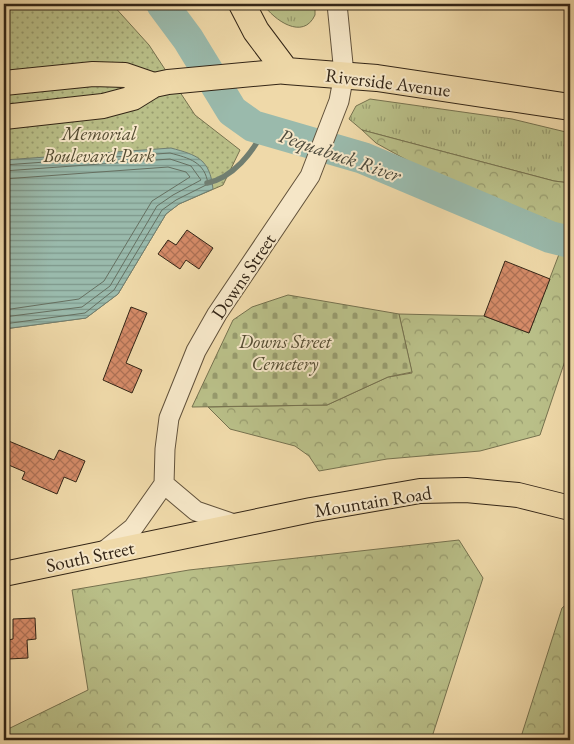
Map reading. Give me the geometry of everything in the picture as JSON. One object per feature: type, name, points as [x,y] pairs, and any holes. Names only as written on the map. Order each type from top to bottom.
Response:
[{"type":"highway","points":[[242,4],[256,31],[286,71]]},
{"type":"highway","name":"Riverside Avenue","points":[[286,71],[344,74],[570,107]]},
{"type":"main road","points":[[4,84],[93,74],[125,75],[161,83],[286,71]]},
{"type":"main road","points":[[4,117],[103,106],[133,98],[161,83]]},
{"type":"main road","name":"Mountain Road","points":[[176,538],[372,498],[420,491],[466,490],[518,495],[570,508]]},
{"type":"main road","name":"South Street","points":[[4,574],[176,538]]},
{"type":"street","name":"Downs Street","points":[[164,484],[164,449],[168,418],[196,351],[217,314],[310,176],[334,117],[344,74],[337,4]]},
{"type":"street","points":[[100,554],[133,528],[164,484],[196,511],[238,525]]},
{"type":"green space","name":"Memorial Boulevard Park","points":[[4,4],[112,4],[149,45],[195,115],[240,150],[223,185],[179,204],[166,214],[118,294],[86,318],[4,329]]},
{"type":"green space","points":[[263,4],[315,4],[315,15],[310,23],[296,27],[281,21]]},
{"type":"green space","points":[[370,99],[512,119],[570,133],[570,183],[554,181],[362,130],[349,119],[356,106]]},
{"type":"green space","points":[[362,130],[554,181],[570,183],[570,233],[553,229],[414,164],[376,143]]},
{"type":"green space","points":[[561,249],[570,251],[570,346],[540,435],[480,451],[387,459],[319,471],[309,456],[295,446],[230,429],[208,407],[327,405],[388,377],[412,373],[399,314],[484,316],[529,333]]},
{"type":"green space","name":"Downs Street Cemetery","points":[[288,295],[399,314],[412,372],[388,377],[327,405],[192,407],[233,320],[252,307]]},
{"type":"green space","points":[[459,540],[483,578],[431,740],[4,740],[4,731],[88,690],[72,590],[189,570]]},
{"type":"green space","points":[[570,601],[570,740],[520,740],[562,608]]},
{"type":"water","points":[[171,148],[188,153],[201,160],[209,171],[213,189],[179,204],[166,214],[118,294],[86,318],[4,329],[4,160]]},
{"type":"building","points":[[187,230],[213,248],[199,269],[186,260],[180,269],[158,254],[168,240],[176,245]]},
{"type":"building","points":[[505,261],[550,279],[529,333],[484,316]]},
{"type":"building","points":[[131,307],[147,313],[126,363],[142,370],[132,393],[103,380]]},
{"type":"building","points":[[4,439],[54,460],[59,450],[85,461],[76,482],[64,477],[57,494],[22,479],[25,472],[4,463]]},
{"type":"building","points":[[35,618],[36,639],[27,640],[28,658],[8,659],[8,640],[13,639],[13,619]]},
{"type":"waterway","name":"Pequabuck River","points":[[162,4],[188,39],[232,111],[253,126],[363,158],[550,237],[570,242]]},
{"type":"waterway","points":[[207,183],[225,176],[234,170],[248,155],[264,130]]}]
